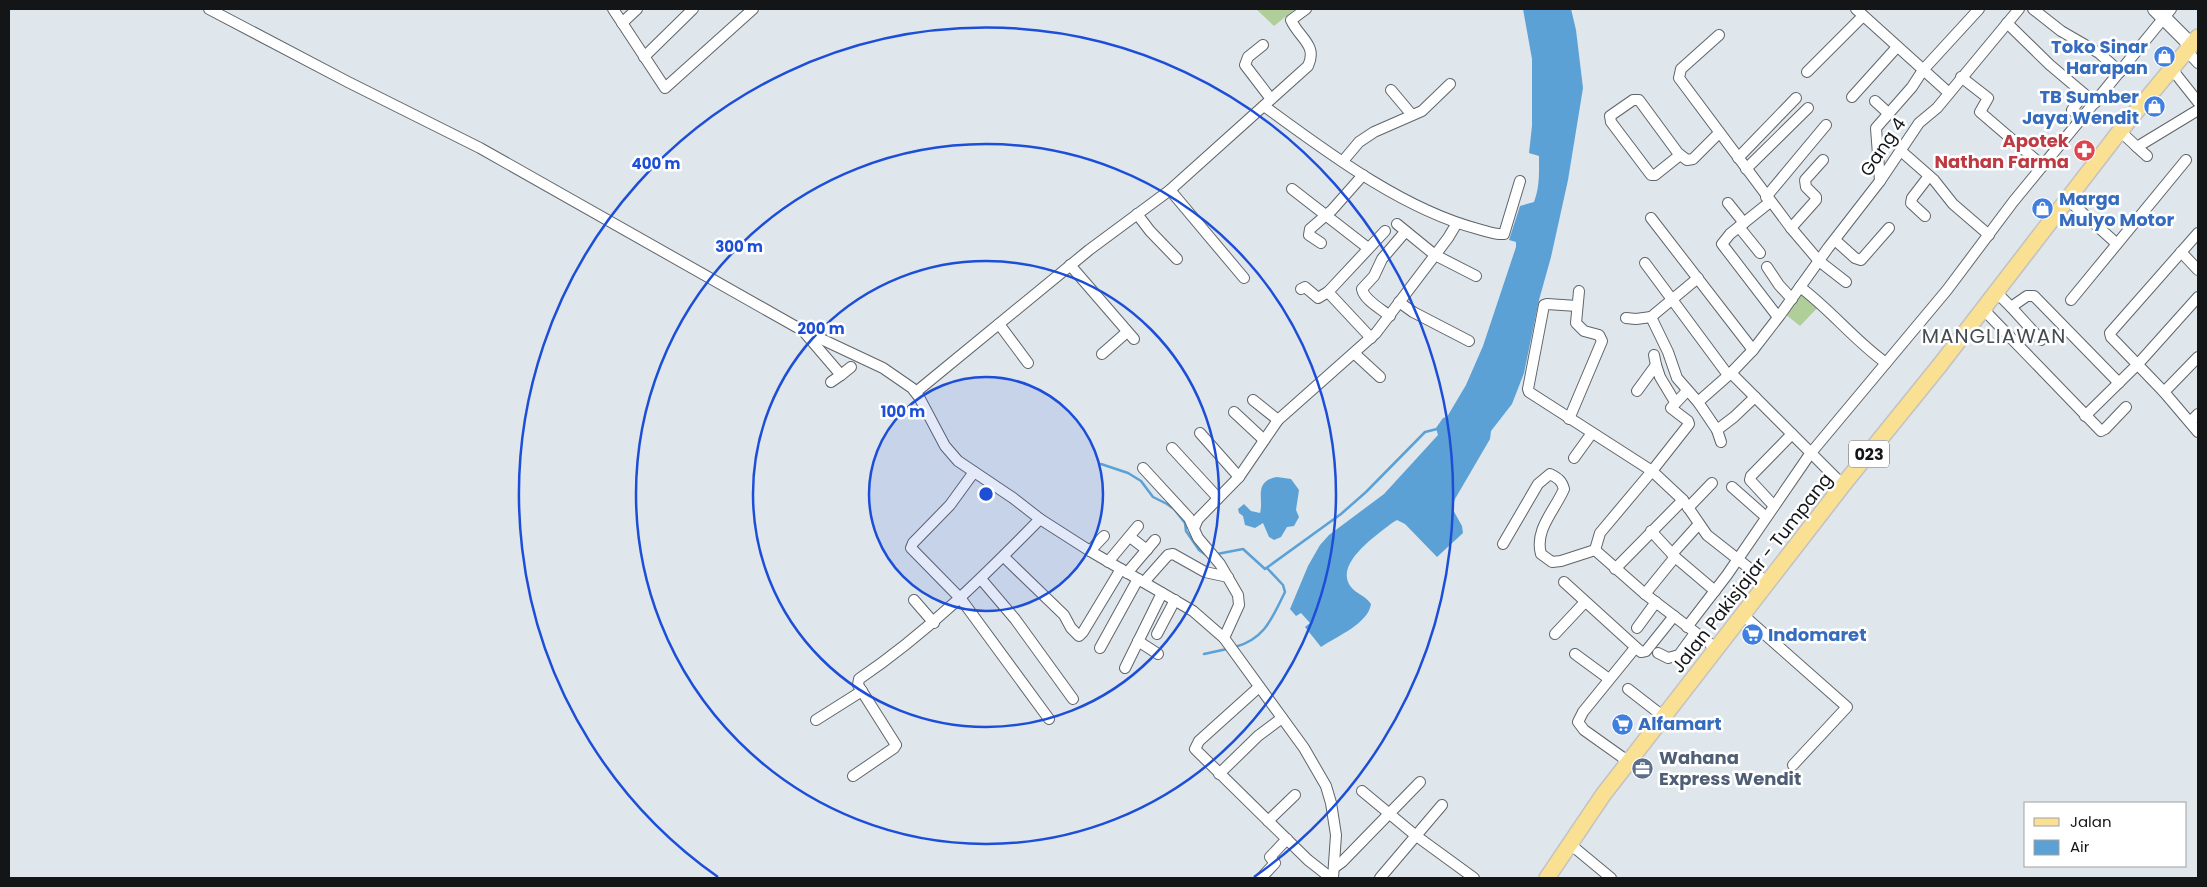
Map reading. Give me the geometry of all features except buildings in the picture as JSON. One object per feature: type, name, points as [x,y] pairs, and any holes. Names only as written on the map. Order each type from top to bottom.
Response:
[{"type":"main road","name":"Jalan Pakisjajar - Tumpang","points":[[1547,878],[1593,809],[1843,485],[1983,309],[2120,131],[2192,44]]},
{"type":"street","points":[[209,9],[348,82],[480,148],[800,328],[886,370],[916,392],[951,455],[1014,498],[1040,519],[1108,562],[1193,611],[1228,645],[1282,718],[1304,748],[1326,786],[1336,835],[1335,867],[1332,878],[1318,870],[1196,751],[1196,744],[1259,687]]},
{"type":"street","points":[[613,9],[665,88],[749,10]]},
{"type":"street","points":[[622,23],[637,9]]},
{"type":"street","points":[[644,57],[693,9]]},
{"type":"street","points":[[916,392],[1070,265],[1170,190],[1308,66],[1311,60],[1311,48],[1291,20],[1306,9]]},
{"type":"street","points":[[1880,181],[1875,132],[1888,113],[1924,70],[1979,9]]},
{"type":"street","points":[[2033,9],[2061,31],[2099,53],[2120,72]]},
{"type":"street","name":"Gang 4","points":[[1698,402],[1730,374],[1753,350],[1880,181],[1919,123],[1936,108],[2007,24],[2014,11]]},
{"type":"street","points":[[1806,72],[1860,12],[1949,92]]},
{"type":"street","points":[[1658,653],[1668,658],[1683,652],[1691,630],[1715,591],[1810,454],[1886,363],[2120,72],[2163,12],[2192,44],[2198,63]]},
{"type":"street","points":[[2007,24],[2094,103]]},
{"type":"street","points":[[1719,35],[1681,70],[1678,74],[1679,78],[1768,200],[1819,261],[1846,282]]},
{"type":"street","points":[[1263,45],[1248,57],[1245,64],[1268,103],[1363,175],[1415,205],[1456,223],[1504,234],[1520,181]]},
{"type":"street","points":[[1852,97],[1897,47]]},
{"type":"street","points":[[2171,68],[2198,102]]},
{"type":"street","points":[[1962,76],[1988,98],[1980,112],[2043,166]]},
{"type":"street","points":[[1343,161],[1359,142],[1374,132],[1412,115],[1430,104],[1450,84]]},
{"type":"street","points":[[1391,90],[1412,115]]},
{"type":"street","points":[[2082,118],[2072,110],[2084,94]]},
{"type":"street","points":[[1738,158],[1796,98]]},
{"type":"street","points":[[1680,156],[1655,175],[1650,175],[1611,122],[1610,116],[1633,100],[1639,100],[1680,156],[1687,160],[1693,159],[1719,133]]},
{"type":"street","points":[[1875,101],[1888,113]]},
{"type":"street","points":[[1746,169],[1808,108]]},
{"type":"street","points":[[2137,147],[2198,110]]},
{"type":"street","points":[[1778,317],[1722,244],[1724,240],[1768,200],[1826,125]]},
{"type":"street","points":[[2120,131],[2148,156]]},
{"type":"street","points":[[1900,151],[1929,176],[1953,204],[1989,235]]},
{"type":"street","points":[[1791,228],[1816,200],[1816,197],[1806,188],[1805,180],[1823,160]]},
{"type":"street","points":[[2070,300],[2186,160]]},
{"type":"street","points":[[1321,244],[1308,232],[1363,175]]},
{"type":"street","points":[[1925,216],[1911,203],[1912,198],[1929,176]]},
{"type":"street","points":[[1292,188],[1368,248]]},
{"type":"street","points":[[1170,190],[1244,278]]},
{"type":"street","points":[[2067,200],[2116,243]]},
{"type":"street","points":[[1728,203],[1760,253]]},
{"type":"street","points":[[1137,214],[1150,231],[1177,259]]},
{"type":"street","points":[[1651,218],[1753,350]]},
{"type":"street","points":[[1194,528],[1198,519],[1239,477],[1278,420],[1355,354],[1390,316],[1456,223]]},
{"type":"street","points":[[1397,224],[1435,255],[1476,276]]},
{"type":"street","points":[[1835,240],[1855,258],[1861,260],[1888,228]]},
{"type":"street","points":[[1301,289],[1305,287],[1309,289],[1318,298],[1328,292],[1385,230]]},
{"type":"street","points":[[1390,316],[1368,298],[1362,289],[1374,276],[1382,259],[1405,232]]},
{"type":"street","points":[[2198,233],[2110,333],[2111,337],[2164,392],[2198,432]]},
{"type":"street","points":[[2181,252],[2198,270]]},
{"type":"street","points":[[1645,263],[1730,374],[1843,485]]},
{"type":"street","points":[[1070,265],[1131,336],[1102,354]]},
{"type":"street","points":[[1767,267],[1779,285],[1792,299]]},
{"type":"street","points":[[1626,318],[1636,319],[1652,316],[1698,278]]},
{"type":"street","points":[[1800,287],[1821,303],[1870,351],[1886,363]]},
{"type":"street","points":[[1328,292],[1371,338]]},
{"type":"street","points":[[1569,419],[1602,341],[1599,335],[1579,328],[1576,323],[1579,292]]},
{"type":"street","points":[[1996,292],[2041,340]]},
{"type":"street","points":[[2011,307],[2027,296],[2034,296],[2119,383]]},
{"type":"street","points":[[2085,416],[2138,364],[2198,297]]},
{"type":"street","points":[[1400,302],[1414,312],[1469,341]]},
{"type":"street","points":[[1577,306],[1544,305],[1528,389],[1535,396],[1569,419],[1652,471],[1686,504],[1699,524],[1714,541],[1768,583]]},
{"type":"street","points":[[1983,309],[2101,431],[2126,407]]},
{"type":"street","points":[[1652,316],[1677,378],[1698,402],[1717,430],[1722,442]]},
{"type":"street","points":[[999,324],[1028,363]]},
{"type":"street","points":[[800,328],[841,375]]},
{"type":"street","points":[[1355,354],[1380,377]]},
{"type":"street","points":[[2164,392],[2198,357]]},
{"type":"street","points":[[1637,391],[1655,360],[1660,377],[1675,402]]},
{"type":"street","points":[[831,382],[851,367]]},
{"type":"street","points":[[1595,550],[1600,533],[1689,424],[1688,421],[1671,408],[1687,391]]},
{"type":"street","points":[[1717,430],[1755,397]]},
{"type":"street","points":[[1253,400],[1278,420]]},
{"type":"street","points":[[1234,412],[1264,440]]},
{"type":"street","points":[[2190,422],[2198,414]]},
{"type":"street","points":[[1200,433],[1239,477]]},
{"type":"street","points":[[1574,458],[1592,433]]},
{"type":"street","points":[[1774,506],[1750,480],[1751,476],[1792,434]]},
{"type":"street","points":[[1172,448],[1218,498]]},
{"type":"street","points":[[1143,468],[1190,518],[1198,538],[1213,555],[1228,577],[1240,600],[1228,645]]},
{"type":"street","points":[[971,470],[950,504],[913,543],[911,548],[961,599],[1049,719]]},
{"type":"street","points":[[1503,544],[1538,484],[1550,474],[1562,483],[1564,490],[1543,527],[1540,539],[1541,554],[1552,562],[1595,550]]},
{"type":"street","points":[[1615,569],[1651,531],[1712,483]]},
{"type":"street","points":[[1732,487],[1766,517]]},
{"type":"street","points":[[853,776],[896,745],[858,685],[859,679],[934,623],[1004,557],[1040,519]]},
{"type":"street","points":[[1645,594],[1699,524]]},
{"type":"street","points":[[1108,562],[1138,526]]},
{"type":"street","points":[[1651,531],[1674,556],[1715,591]]},
{"type":"street","points":[[1090,551],[1104,536]]},
{"type":"street","points":[[1130,537],[1147,550]]},
{"type":"street","points":[[1004,557],[1064,615],[1071,628],[1079,636],[1124,571],[1155,540]]},
{"type":"street","points":[[1595,550],[1645,594],[1717,649]]},
{"type":"street","points":[[1100,648],[1141,581],[1168,555],[1172,554],[1205,572],[1228,577]]},
{"type":"street","points":[[981,579],[1016,619],[1072,700]]},
{"type":"street","points":[[1564,582],[1641,652],[1646,651],[1674,616]]},
{"type":"street","points":[[1125,668],[1162,593]]},
{"type":"street","points":[[914,600],[934,623]]},
{"type":"street","points":[[1157,634],[1175,600]]},
{"type":"street","points":[[1555,634],[1585,602]]},
{"type":"street","points":[[1637,628],[1656,602]]},
{"type":"street","points":[[1742,616],[1847,707],[1793,766]]},
{"type":"street","points":[[1138,641],[1158,654]]},
{"type":"street","points":[[1629,762],[1584,730],[1578,722],[1583,712],[1635,648]]},
{"type":"street","points":[[1575,654],[1609,679]]},
{"type":"street","points":[[1628,689],[1664,717]]},
{"type":"street","points":[[816,720],[862,691]]},
{"type":"street","points":[[1220,774],[1258,736],[1282,718]]},
{"type":"street","points":[[1335,867],[1420,782]]},
{"type":"street","points":[[1362,791],[1415,835],[1474,878]]},
{"type":"street","points":[[1268,821],[1295,795]]},
{"type":"street","points":[[1380,878],[1442,805]]},
{"type":"street","points":[[1261,878],[1275,863],[1270,857],[1287,839]]},
{"type":"street","points":[[1570,844],[1612,878]]},
{"type":"green space","points":[[1256,9],[1295,9],[1274,26]]},
{"type":"green space","points":[[1800,291],[1820,305],[1800,326],[1784,313]]},
{"type":"water","points":[[1523,9],[1571,9],[1576,30],[1583,88],[1568,180],[1551,257],[1539,300],[1524,373],[1512,404],[1491,431],[1490,439],[1455,499],[1452,508],[1462,526],[1463,533],[1437,557],[1405,524],[1397,520],[1368,542],[1352,560],[1347,578],[1351,587],[1371,604],[1369,611],[1358,623],[1321,647],[1305,627],[1310,623],[1301,613],[1296,616],[1290,609],[1308,566],[1320,545],[1329,535],[1384,494],[1438,435],[1436,428],[1443,418],[1447,417],[1466,385],[1483,346],[1516,247],[1516,242],[1509,240],[1520,206],[1534,202],[1536,196],[1539,179],[1539,156],[1529,153],[1532,126],[1532,59]]},
{"type":"water","points":[[1277,477],[1291,479],[1299,490],[1296,510],[1299,517],[1294,526],[1287,527],[1281,537],[1274,540],[1269,537],[1263,523],[1255,528],[1245,525],[1243,516],[1239,513],[1238,509],[1244,504],[1251,511],[1260,513],[1262,486],[1270,479]]},
{"type":"waterway","points":[[1217,554],[1243,549],[1265,569],[1341,514],[1366,492],[1425,432],[1437,429]]},
{"type":"waterway","points":[[1101,464],[1128,473],[1141,481],[1153,497],[1174,509],[1185,523],[1186,531],[1199,550],[1206,555]]},
{"type":"waterway","points":[[1235,647],[1254,639],[1261,633],[1271,619],[1285,592],[1283,585],[1267,568]]},
{"type":"waterway","points":[[1204,654],[1227,649]]},
{"type":"place","name":"Toko Sinar Harapan","points":[[2164,57]]},
{"type":"place","name":"TB Sumber Jaya Wendit","points":[[2155,107]]},
{"type":"place","name":"Apotek Nathan Farma","points":[[2085,151]]},
{"type":"place","name":"Marga Mulyo Motor","points":[[2043,209]]},
{"type":"place","name":"Indomaret","points":[[1752,635]]},
{"type":"place","name":"Alfamart","points":[[1622,724]]},
{"type":"place","name":"Wahana Express Wendit","points":[[1643,768]]},
{"type":"district","name":"MANGLIAWAN","points":[[1994,336]]}]
